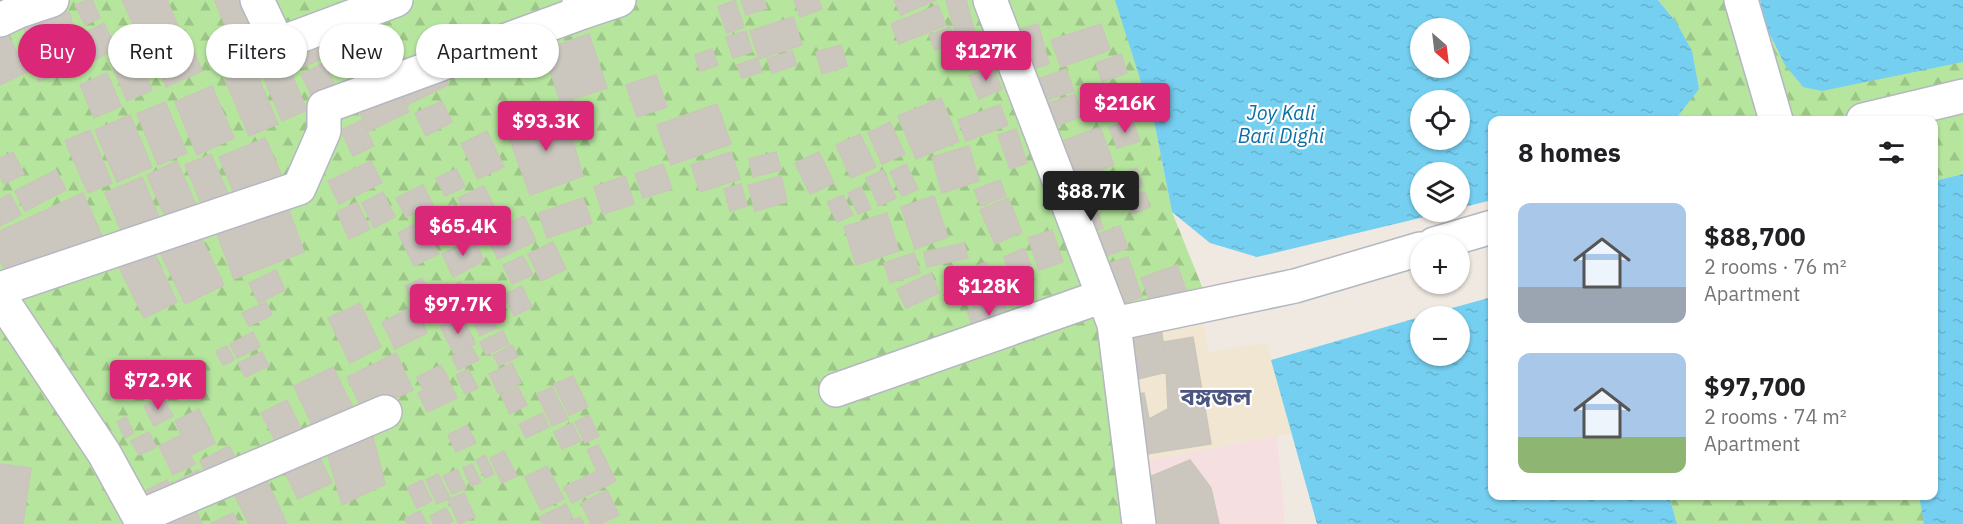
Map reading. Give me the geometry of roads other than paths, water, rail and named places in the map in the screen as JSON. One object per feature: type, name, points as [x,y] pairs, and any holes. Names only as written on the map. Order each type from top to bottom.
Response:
[{"type":"street","points":[[0,20],[52,0]]},
{"type":"street","points":[[257,0],[278,44],[396,0]]},
{"type":"street","points":[[0,289],[298,188],[324,131],[324,106],[581,6],[619,0]]},
{"type":"street","points":[[990,0],[1109,310],[1129,521]]},
{"type":"street","points":[[1741,0],[1775,116]]},
{"type":"street","points":[[1880,116],[1963,96]]},
{"type":"street","points":[[1468,234],[1488,228]]},
{"type":"street","points":[[837,390],[1109,310],[1295,286],[1410,252]]},
{"type":"street","points":[[0,297],[104,453],[141,520],[385,412]]},
{"type":"water","name":"Joy Kali Bari Dighi","points":[[1115,0],[1658,0],[1676,22],[1692,51],[1699,89],[1678,116],[1488,116],[1488,201],[1470,206],[1470,162],[1410,162],[1410,220],[1257,257],[1210,243],[1172,212],[1155,126]]},
{"type":"water","points":[[1760,0],[1963,0],[1963,62],[1822,91],[1803,87],[1785,65],[1765,25]]},
{"type":"water","points":[[1963,174],[1963,524],[1924,524],[1920,500],[1938,500],[1938,180]]},
{"type":"water","points":[[1488,298],[1488,500],[1670,500],[1677,524],[1317,524],[1271,360],[1410,320],[1410,366],[1470,366],[1470,306],[1459,306]]},
{"type":"district","name":"বঙ্গজল","points":[[1216,396]]}]
